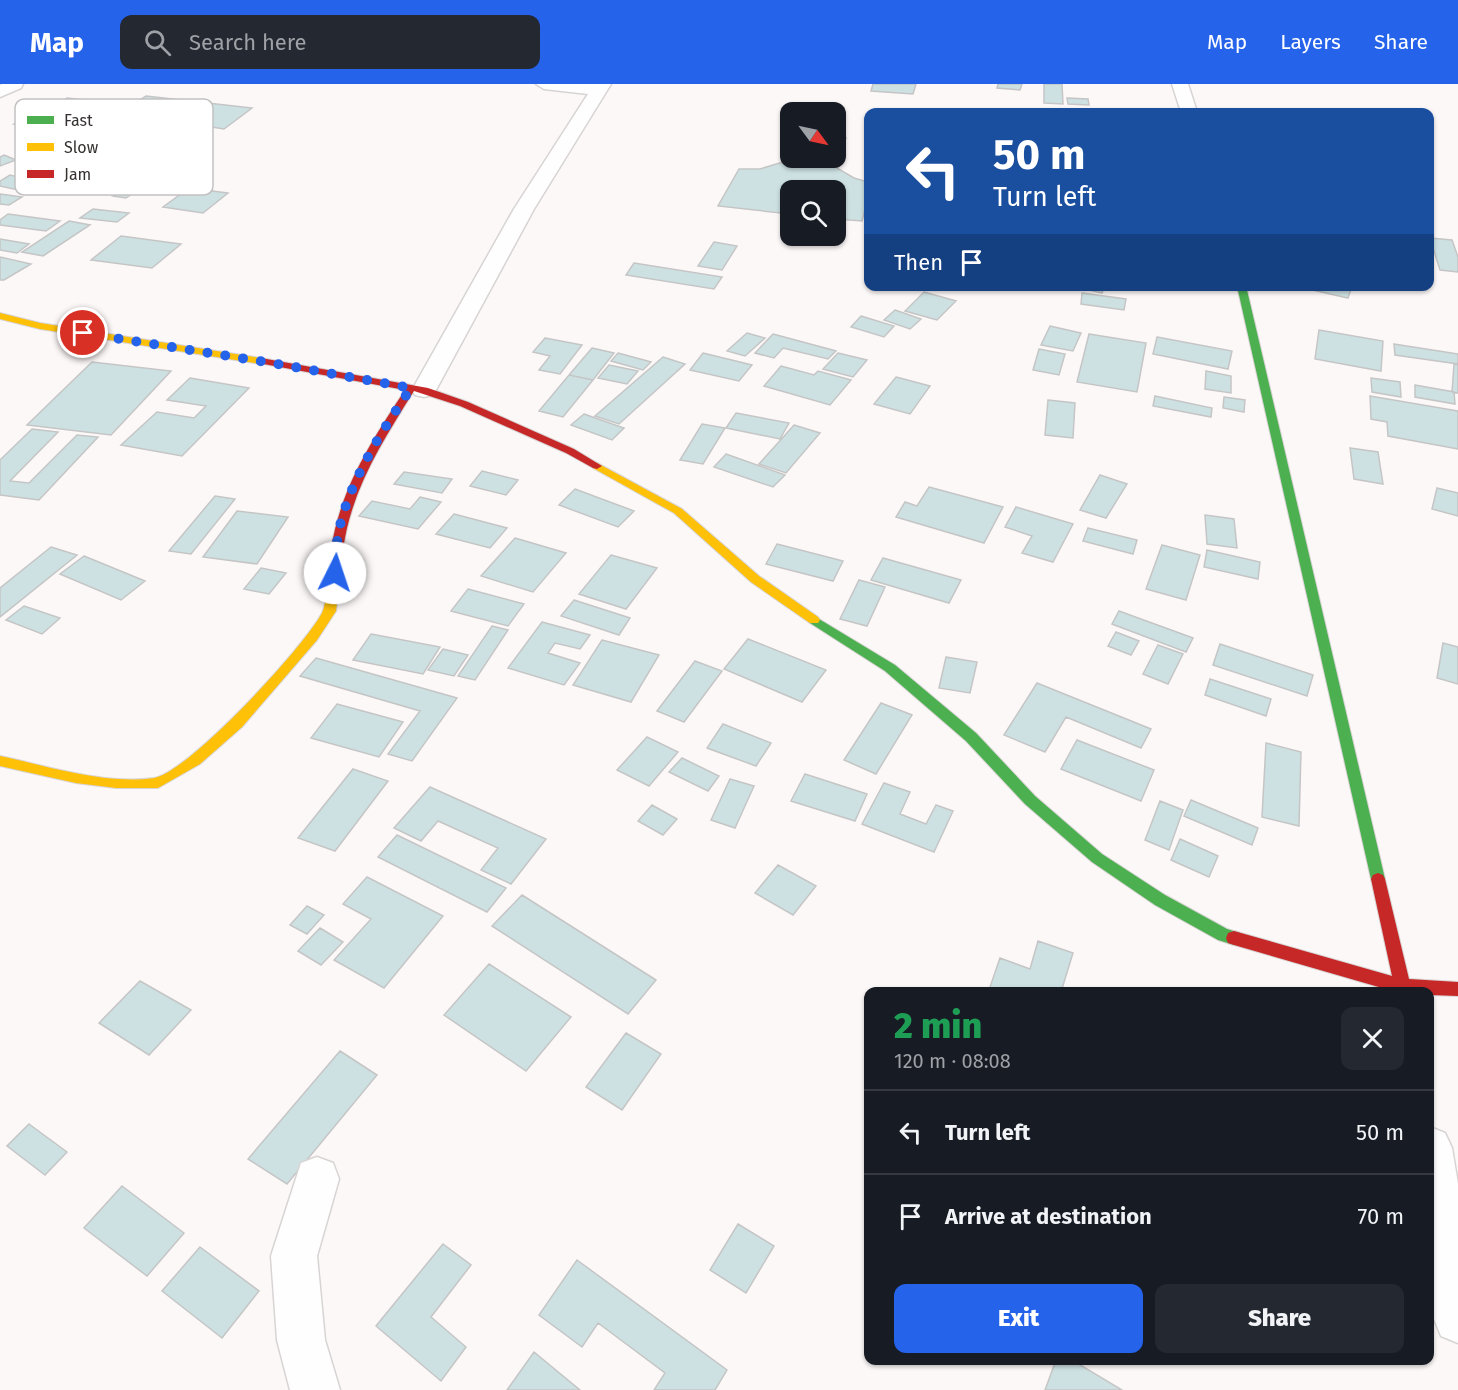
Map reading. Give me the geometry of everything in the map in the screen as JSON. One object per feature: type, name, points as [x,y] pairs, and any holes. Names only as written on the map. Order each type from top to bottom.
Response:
[{"type":"street","points":[[0,92],[15,84]]},
{"type":"street","points":[[0,761],[76,778],[116,783],[158,783],[195,760],[237,723],[313,637],[330,611],[338,534],[356,481],[373,447],[418,389],[524,209],[601,87],[544,84]]},
{"type":"street","points":[[1180,84],[1188,108]]},
{"type":"street","points":[[1242,291],[1403,987]]},
{"type":"street","points":[[0,315],[40,326],[418,389],[464,404],[570,451],[678,512],[755,579],[821,625],[890,668],[970,736],[1030,800],[1098,858],[1160,900],[1223,935],[1400,987]]},
{"type":"street","points":[[1434,989],[1458,989]]},
{"type":"street","points":[[1434,1172],[1458,1319]]},
{"type":"street","points":[[315,1390],[301,1340],[294,1256],[317,1179]]},
{"type":"building","points":[[873,84],[916,84],[913,94],[871,91]]},
{"type":"building","points":[[998,84],[1022,84],[1020,90],[997,88]]},
{"type":"building","points":[[1044,84],[1062,84],[1063,104],[1044,103]]},
{"type":"building","points":[[146,96],[172,99],[141,99]]},
{"type":"building","points":[[1067,98],[1088,99],[1089,105],[1068,104]]},
{"type":"building","points":[[213,104],[252,108],[224,129],[213,127]]},
{"type":"building","points":[[4,155],[15,160],[0,166],[0,157]]},
{"type":"building","points":[[780,163],[780,168],[837,168],[864,181],[862,221],[846,220],[846,180],[780,180],[780,213],[718,206],[739,169],[760,169]]},
{"type":"building","points":[[10,175],[15,176],[15,189],[0,186],[0,181]]},
{"type":"building","points":[[213,191],[228,193],[203,213],[163,207],[179,195],[213,195]]},
{"type":"building","points":[[0,194],[22,197],[9,205],[0,204]]},
{"type":"building","points":[[115,195],[130,195],[126,198],[113,196]]},
{"type":"building","points":[[93,209],[129,213],[117,222],[80,218]]},
{"type":"building","points":[[8,214],[60,221],[46,231],[0,225],[0,220]]},
{"type":"building","points":[[69,221],[90,225],[43,256],[22,252]]},
{"type":"building","points":[[121,236],[181,244],[152,268],[91,260]]},
{"type":"building","points":[[1434,238],[1452,240],[1458,257],[1458,272],[1440,270],[1434,251]]},
{"type":"building","points":[[0,239],[29,244],[17,253],[0,250]]},
{"type":"building","points":[[714,242],[737,246],[722,270],[698,266]]},
{"type":"building","points":[[0,257],[31,264],[4,280],[0,280]]},
{"type":"building","points":[[634,263],[722,277],[714,289],[626,275]]},
{"type":"building","points":[[1317,291],[1350,291],[1348,298]]},
{"type":"building","points":[[924,292],[956,301],[937,320],[905,311]]},
{"type":"building","points":[[1082,293],[1126,299],[1124,310],[1081,304]]},
{"type":"building","points":[[895,310],[921,319],[910,329],[884,320]]},
{"type":"building","points":[[861,316],[894,326],[884,337],[851,327]]},
{"type":"building","points":[[1050,326],[1081,333],[1073,351],[1041,345]]},
{"type":"building","points":[[1319,330],[1383,341],[1381,371],[1315,359]]},
{"type":"building","points":[[747,333],[765,338],[745,356],[727,351]]},
{"type":"building","points":[[773,334],[836,351],[828,359],[783,348],[774,358],[755,353]]},
{"type":"building","points":[[1089,334],[1146,343],[1137,392],[1077,382]]},
{"type":"building","points":[[1157,337],[1232,351],[1228,369],[1153,354]]},
{"type":"building","points":[[545,338],[582,345],[560,374],[539,370],[550,356],[533,352]]},
{"type":"building","points":[[1394,344],[1458,354],[1458,364],[1395,355]]},
{"type":"building","points":[[592,348],[614,353],[593,380],[569,375]]},
{"type":"building","points":[[1039,349],[1065,354],[1059,375],[1033,370]]},
{"type":"building","points":[[618,353],[651,362],[643,370],[611,361]]},
{"type":"building","points":[[703,353],[752,365],[739,381],[690,370]]},
{"type":"building","points":[[838,353],[867,360],[853,377],[823,369]]},
{"type":"building","points":[[663,357],[685,364],[619,424],[595,416]]},
{"type":"building","points":[[92,362],[171,371],[111,435],[27,425]]},
{"type":"building","points":[[1454,364],[1458,365],[1458,393],[1452,392]]},
{"type":"building","points":[[609,365],[638,371],[627,384],[598,378]]},
{"type":"building","points":[[781,366],[814,375],[818,371],[851,380],[830,405],[764,386]]},
{"type":"building","points":[[1206,371],[1231,376],[1231,393],[1205,389]]},
{"type":"building","points":[[569,375],[593,380],[563,417],[539,411]]},
{"type":"building","points":[[896,377],[930,386],[910,414],[874,404]]},
{"type":"building","points":[[190,378],[249,388],[182,456],[121,445],[157,412],[194,418],[206,406],[167,400]]},
{"type":"building","points":[[1371,378],[1400,382],[1401,397],[1372,392]]},
{"type":"building","points":[[1415,385],[1454,392],[1455,404],[1415,397]]},
{"type":"building","points":[[1155,396],[1212,408],[1211,417],[1153,406]]},
{"type":"building","points":[[1370,396],[1458,411],[1458,449],[1388,436],[1387,422],[1371,419]]},
{"type":"building","points":[[1224,397],[1245,400],[1244,412],[1223,408]]},
{"type":"building","points":[[1048,400],[1075,403],[1073,438],[1045,435]]},
{"type":"building","points":[[736,413],[789,423],[780,439],[726,428]]},
{"type":"building","points":[[584,414],[624,428],[612,440],[571,425]]},
{"type":"building","points":[[702,424],[725,428],[703,464],[680,460]]},
{"type":"building","points":[[794,425],[820,433],[786,473],[759,464]]},
{"type":"building","points":[[32,429],[58,432],[10,481],[29,483],[77,435],[98,437],[39,500],[0,495],[0,460]]},
{"type":"building","points":[[1350,448],[1378,452],[1383,484],[1354,479]]},
{"type":"building","points":[[726,454],[785,475],[773,487],[714,467]]},
{"type":"building","points":[[482,471],[518,480],[506,495],[470,486]]},
{"type":"building","points":[[404,472],[452,479],[442,493],[394,484]]},
{"type":"building","points":[[1100,475],[1127,484],[1106,518],[1080,510]]},
{"type":"building","points":[[929,487],[1003,507],[984,543],[896,517],[905,502],[917,506]]},
{"type":"building","points":[[1437,488],[1458,493],[1458,516],[1432,509]]},
{"type":"building","points":[[575,489],[634,511],[618,527],[559,505]]},
{"type":"building","points":[[215,496],[235,499],[191,554],[169,551]]},
{"type":"building","points":[[420,497],[441,502],[418,529],[359,516],[372,501],[410,509]]},
{"type":"building","points":[[1016,507],[1073,524],[1053,562],[1022,553],[1032,536],[1005,527]]},
{"type":"building","points":[[237,511],[288,517],[257,564],[203,557]]},
{"type":"building","points":[[454,514],[507,528],[490,548],[436,534]]},
{"type":"building","points":[[1205,515],[1234,519],[1237,548],[1207,544]]},
{"type":"building","points":[[1088,528],[1137,540],[1133,554],[1083,541]]},
{"type":"building","points":[[515,538],[566,553],[533,592],[481,576]]},
{"type":"building","points":[[777,544],[843,561],[833,581],[766,564]]},
{"type":"building","points":[[1162,545],[1200,555],[1186,600],[1146,589]]},
{"type":"building","points":[[51,547],[77,555],[0,617],[0,588]]},
{"type":"building","points":[[1207,550],[1260,562],[1258,579],[1204,567]]},
{"type":"building","points":[[611,555],[657,568],[626,609],[579,594]]},
{"type":"building","points":[[84,556],[145,581],[121,600],[60,574]]},
{"type":"building","points":[[883,558],[961,580],[949,603],[871,580]]},
{"type":"building","points":[[261,568],[286,573],[269,594],[244,589]]},
{"type":"building","points":[[859,580],[885,587],[867,626],[840,619]]},
{"type":"building","points":[[468,589],[524,604],[508,626],[451,611]]},
{"type":"building","points":[[574,600],[630,618],[619,635],[561,616]]},
{"type":"building","points":[[24,606],[60,618],[42,634],[6,620]]},
{"type":"building","points":[[1119,611],[1193,638],[1186,652],[1112,624]]},
{"type":"building","points":[[542,622],[590,635],[580,649],[555,643],[548,653],[580,663],[564,685],[508,668]]},
{"type":"building","points":[[492,626],[508,630],[475,680],[458,676]]},
{"type":"building","points":[[1116,632],[1139,641],[1131,655],[1108,646]]},
{"type":"building","points":[[371,634],[440,647],[423,674],[353,660]]},
{"type":"building","points":[[748,639],[826,670],[802,702],[724,669]]},
{"type":"building","points":[[602,640],[659,655],[631,702],[573,685]]},
{"type":"building","points":[[1443,643],[1458,647],[1458,684],[1437,678]]},
{"type":"building","points":[[1220,644],[1313,675],[1307,696],[1213,665]]},
{"type":"building","points":[[1158,645],[1183,654],[1168,684],[1143,674]]},
{"type":"building","points":[[443,649],[468,655],[454,676],[428,670]]},
{"type":"building","points":[[946,657],[977,662],[970,693],[939,688]]},
{"type":"building","points":[[316,658],[457,698],[412,761],[388,754],[420,711],[300,676]]},
{"type":"building","points":[[695,661],[722,671],[684,722],[657,711]]},
{"type":"building","points":[[1210,679],[1271,699],[1266,716],[1205,695]]},
{"type":"building","points":[[1037,683],[1151,729],[1141,748],[1066,717],[1045,752],[1004,735]]},
{"type":"building","points":[[881,703],[912,715],[876,774],[844,760]]},
{"type":"building","points":[[337,704],[403,722],[379,757],[311,738]]},
{"type":"building","points":[[723,724],[771,743],[756,766],[707,748]]},
{"type":"building","points":[[647,737],[678,752],[649,786],[617,770]]},
{"type":"building","points":[[1077,740],[1154,770],[1141,801],[1061,769]]},
{"type":"building","points":[[1266,743],[1301,752],[1299,826],[1262,817]]},
{"type":"building","points":[[682,758],[719,776],[708,791],[669,772]]},
{"type":"building","points":[[353,769],[388,781],[335,851],[298,838]]},
{"type":"building","points":[[805,774],[867,794],[855,821],[791,801]]},
{"type":"building","points":[[730,779],[754,786],[735,828],[711,820]]},
{"type":"building","points":[[884,783],[910,792],[900,814],[926,824],[936,805],[953,811],[934,852],[862,824]]},
{"type":"building","points":[[430,787],[546,839],[511,884],[481,870],[498,848],[438,821],[421,841],[394,828]]},
{"type":"building","points":[[1191,800],[1258,828],[1252,845],[1184,816]]},
{"type":"building","points":[[1160,801],[1183,810],[1169,850],[1145,840]]},
{"type":"building","points":[[652,805],[677,819],[663,835],[638,821]]},
{"type":"building","points":[[397,835],[506,888],[487,912],[378,857]]},
{"type":"building","points":[[1180,839],[1218,856],[1209,877],[1171,860]]},
{"type":"building","points":[[778,865],[816,886],[793,915],[755,893]]},
{"type":"building","points":[[367,877],[443,916],[384,988],[334,960],[371,919],[343,904]]},
{"type":"building","points":[[522,895],[656,980],[628,1014],[492,926]]},
{"type":"building","points":[[307,906],[324,915],[307,934],[290,925]]},
{"type":"building","points":[[320,928],[343,942],[321,965],[298,951]]},
{"type":"building","points":[[1038,941],[1073,953],[1063,987],[990,987],[1000,958],[1030,969]]},
{"type":"building","points":[[489,964],[571,1017],[526,1071],[444,1015]]},
{"type":"building","points":[[140,981],[191,1010],[149,1055],[99,1023]]},
{"type":"building","points":[[626,1033],[661,1054],[622,1110],[586,1087]]},
{"type":"building","points":[[340,1051],[377,1075],[287,1184],[248,1159]]},
{"type":"building","points":[[29,1124],[67,1152],[45,1175],[7,1146]]},
{"type":"building","points":[[122,1186],[184,1233],[147,1276],[84,1228]]},
{"type":"building","points":[[738,1224],[774,1246],[746,1293],[710,1270]]},
{"type":"building","points":[[443,1244],[471,1265],[431,1317],[466,1347],[441,1381],[376,1326]]},
{"type":"building","points":[[200,1247],[259,1291],[222,1338],[162,1291]]},
{"type":"building","points":[[577,1260],[727,1370],[715,1390],[654,1390],[665,1373],[598,1323],[582,1347],[539,1315]]},
{"type":"building","points":[[534,1352],[580,1390],[507,1390]]},
{"type":"building","points":[[1054,1365],[1080,1365],[1122,1390],[1045,1390]]},
{"type":"traffic: fast","points":[[1242,291],[1378,879]]},
{"type":"traffic: fast","points":[[814,620],[890,668],[971,737],[1030,800],[1097,858],[1160,900],[1223,935],[1234,938]]},
{"type":"traffic: slow","points":[[0,316],[40,326],[261,361]]},
{"type":"traffic: slow","points":[[597,466],[678,511],[755,579],[814,620]]},
{"type":"traffic: slow","points":[[0,761],[76,778],[116,783],[158,783],[195,760],[237,723],[313,637],[330,611],[337,550]]},
{"type":"traffic: jam","points":[[261,361],[424,390],[464,404],[570,451],[597,466]]},
{"type":"traffic: jam","points":[[337,550],[340,528],[354,485],[375,445],[411,388]]},
{"type":"traffic: jam","points":[[1378,879],[1403,987]]},
{"type":"traffic: jam","points":[[1234,938],[1403,986],[1421,987]]},
{"type":"traffic: jam","points":[[1434,988],[1458,989]]},
{"type":"route","points":[[83,333],[411,388],[373,447],[356,481],[338,534],[335,573]]}]
